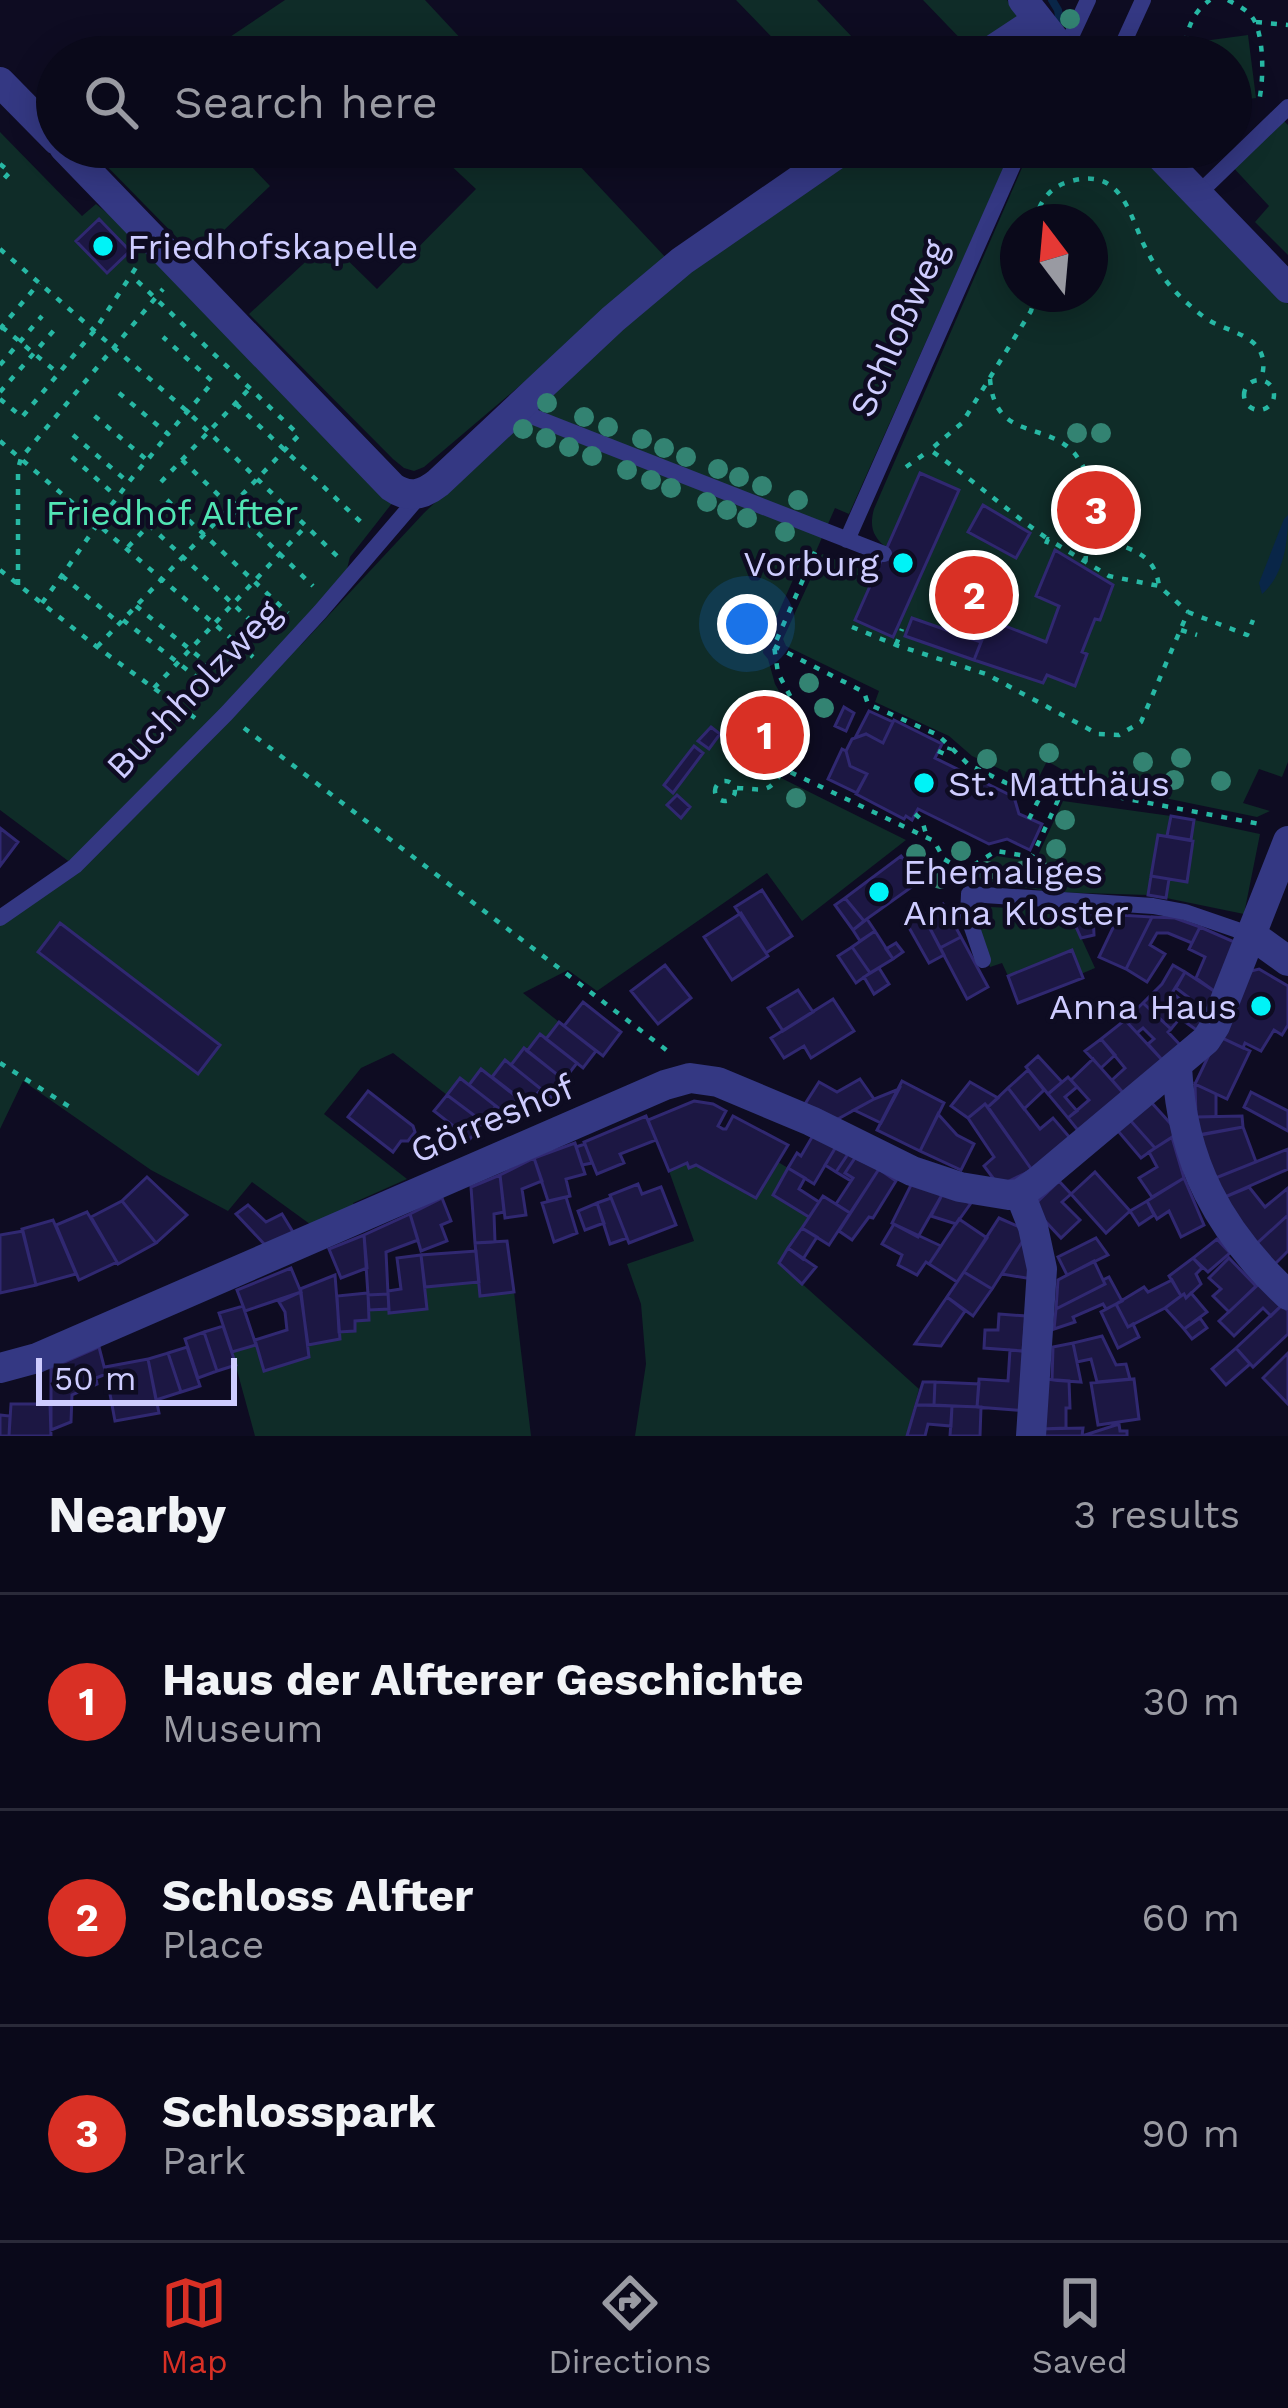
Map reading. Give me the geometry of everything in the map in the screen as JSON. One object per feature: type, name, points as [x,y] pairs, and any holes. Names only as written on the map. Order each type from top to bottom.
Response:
[{"type":"street","points":[[1004,36],[1031,10],[1050,36]]},
{"type":"street","points":[[0,82],[36,119]]},
{"type":"street","points":[[84,168],[392,487],[405,494],[423,493]]},
{"type":"street","name":"Buchholzweg","points":[[423,493],[682,261],[816,168]]},
{"type":"street","points":[[1172,168],[1288,288]]},
{"type":"street","points":[[1031,1436],[1042,1269],[1020,1194],[1206,1040],[1252,935],[1276,833]]},
{"type":"street","points":[[1252,935],[1288,961]]},
{"type":"street","points":[[1177,1067],[1186,1135],[1210,1196],[1240,1246],[1288,1294]]},
{"type":"street","name":"Görreshof","points":[[0,1368],[37,1358],[690,1078],[711,1079],[747,1093],[938,1181],[988,1194],[1020,1194]]},
{"type":"lane","points":[[1072,36],[1088,0]]},
{"type":"lane","points":[[1127,36],[1143,0]]},
{"type":"lane","points":[[1252,142],[1288,107]]},
{"type":"lane","name":"Schloßweg","points":[[848,540],[1012,168]]},
{"type":"lane","points":[[1197,195],[1225,168]]},
{"type":"lane","points":[[516,410],[884,554]]},
{"type":"lane","name":"Buchholzweg","points":[[0,918],[75,866],[226,714],[423,493]]},
{"type":"lane","points":[[983,960],[968,916],[969,894],[1153,906],[1208,918],[1252,935]]},
{"type":"path","points":[[1187,36],[1190,22],[1210,0]]},
{"type":"path","points":[[1228,0],[1256,22],[1263,83],[1252,114]]},
{"type":"path","points":[[1256,22],[1288,25]]},
{"type":"path","points":[[0,164],[10,172],[0,183]]},
{"type":"path","points":[[1040,204],[1056,186],[1079,179],[1115,189],[1128,205],[1165,282],[1201,315],[1253,340],[1263,363],[1261,380]]},
{"type":"path","points":[[0,249],[209,431],[355,573]]},
{"type":"path","points":[[56,328],[0,395],[22,417],[95,331],[132,276],[139,256]]},
{"type":"path","points":[[97,647],[299,435],[132,276]]},
{"type":"path","points":[[39,283],[1,328],[59,374]]},
{"type":"path","points":[[18,585],[21,458],[156,296]]},
{"type":"path","points":[[906,466],[962,423],[1030,312]]},
{"type":"path","points":[[0,365],[42,316]]},
{"type":"path","points":[[42,603],[116,496],[213,382],[163,338]]},
{"type":"path","points":[[990,379],[992,397],[1011,421],[1058,440],[1074,454],[1092,487],[1091,521],[1096,533],[1148,559],[1159,586]]},
{"type":"path","points":[[1261,380],[1274,394],[1272,404],[1259,410],[1250,407],[1244,395],[1251,382],[1261,380]]},
{"type":"path","points":[[161,482],[250,388]]},
{"type":"path","points":[[119,394],[168,434]]},
{"type":"path","points":[[236,404],[363,524]]},
{"type":"path","points":[[91,413],[147,460]]},
{"type":"path","points":[[73,435],[128,482]]},
{"type":"path","points":[[0,441],[267,668]]},
{"type":"path","points":[[930,450],[1047,542],[1109,576],[1159,586],[1188,612],[1246,635],[1252,620]]},
{"type":"path","points":[[72,457],[116,496]]},
{"type":"path","points":[[182,460],[313,586]]},
{"type":"path","points":[[167,500],[287,613]]},
{"type":"path","points":[[1085,562],[1086,550],[1068,521],[1079,509],[1092,508]]},
{"type":"path","points":[[127,549],[149,525],[267,636]]},
{"type":"path","points":[[154,688],[305,526]]},
{"type":"path","points":[[788,771],[803,737],[798,711],[778,673],[774,646],[813,558]]},
{"type":"path","points":[[0,570],[195,718]]},
{"type":"path","points":[[62,576],[217,693]]},
{"type":"path","points":[[136,606],[233,683]]},
{"type":"path","points":[[852,627],[986,674],[1088,730],[1110,735],[1141,722],[1188,612]]},
{"type":"path","points":[[896,645],[902,629]]},
{"type":"path","points":[[1180,629],[1197,635]]},
{"type":"path","points":[[774,646],[864,692],[868,704],[938,735],[969,765],[1027,792],[1064,787],[1276,833]]},
{"type":"path","points":[[775,757],[798,711]]},
{"type":"path","points":[[226,714],[667,1050]]},
{"type":"path","points":[[938,751],[947,755],[950,747]]},
{"type":"path","points":[[736,788],[768,789],[788,771],[927,838],[959,870],[1002,850],[1032,857],[1064,787]]},
{"type":"path","points":[[1029,819],[1040,791]]},
{"type":"path","points":[[915,814],[927,838]]},
{"type":"path","points":[[999,841],[1002,850]]},
{"type":"path","points":[[0,1063],[74,1108]]},
{"type":"green space","points":[[285,0],[425,0],[458,36],[231,36]]},
{"type":"green space","points":[[736,0],[817,0],[851,36],[771,36]]},
{"type":"green space","points":[[923,0],[1007,0],[1022,20],[996,36],[958,36]]},
{"type":"green space","points":[[1279,116],[1288,125],[1288,255],[1255,222],[1269,206],[1234,168],[1252,168],[1252,142]]},
{"type":"green space","name":"Friedhof Alfter","points":[[0,132],[82,216],[96,204],[142,241],[393,502],[350,557],[345,577],[300,646],[424,513],[616,328],[807,184],[833,168],[1004,168],[849,514],[835,508],[813,558],[804,555],[764,645],[775,684],[792,714],[765,701],[737,756],[906,840],[802,921],[767,873],[597,991],[568,970],[523,993],[559,1022],[546,1039],[540,1035],[511,1065],[504,1061],[492,1077],[481,1069],[469,1085],[447,1095],[393,1053],[361,1068],[324,1114],[407,1179],[353,1203],[357,1209],[314,1227],[252,1182],[228,1211],[151,1170],[23,1081],[0,1129],[0,918],[75,866],[0,810]]},
{"type":"green space","points":[[109,168],[253,168],[270,186],[196,257]]},
{"type":"green space","points":[[454,168],[582,168],[668,260],[414,471],[393,459],[249,314],[328,241],[377,289],[476,189]]},
{"type":"green space","points":[[1022,168],[1155,168],[1288,304],[1288,762],[1282,777],[1259,769],[1243,803],[1270,811],[1257,817],[1082,781],[1047,761],[1035,785],[972,756],[949,736],[875,702],[879,691],[786,646],[783,639],[822,554],[874,575],[887,548],[873,531],[874,509],[1000,218],[1000,312],[1108,312],[1108,204],[1006,204]]},
{"type":"green space","points":[[1063,801],[1171,816],[1167,836],[1158,836],[1148,895],[1051,892],[963,877],[964,871],[997,856],[1035,862]]},
{"type":"green space","points":[[1194,820],[1260,834],[1244,914],[1166,898],[1169,879],[1187,881]]},
{"type":"green space","points":[[991,907],[1069,911],[1095,968],[1081,974],[1071,951],[1008,976],[1002,963],[990,967],[979,925],[982,911]]},
{"type":"green space","points":[[778,1162],[788,1168],[773,1195],[809,1217],[779,1263],[919,1389],[906,1436],[635,1436],[646,1364],[641,1304],[627,1264],[694,1241],[669,1171],[687,1163],[689,1168],[696,1165],[756,1198]]},
{"type":"green space","points":[[479,1282],[480,1296],[514,1292],[531,1436],[255,1436],[232,1352],[256,1345],[265,1370],[309,1357],[308,1345],[339,1339],[339,1332],[355,1321],[369,1319],[369,1310],[427,1309],[425,1287]]},
{"type":"water","points":[[1288,515],[1283,559],[1262,594],[1259,583]]},
{"type":"building","name":"Friedhofskapelle","points":[[99,219],[130,251],[107,273],[76,241]]},
{"type":"building","name":"Vorburg","points":[[920,473],[959,490],[893,637],[855,620]]},
{"type":"building","points":[[983,505],[1030,533],[1016,558],[968,532]]},
{"type":"building","points":[[1055,550],[1113,585],[1082,652],[1087,654],[1075,686],[1047,675],[1043,683],[974,660],[990,620],[1046,642],[1059,606],[1036,596]]},
{"type":"building","points":[[912,618],[981,642],[974,660],[905,636]]},
{"type":"building","points":[[765,700],[792,714],[771,755],[781,760],[774,775],[736,756]]},
{"type":"building","points":[[844,707],[854,713],[846,731],[835,726]]},
{"type":"building","points":[[869,711],[893,722],[883,743],[866,734],[855,738]]},
{"type":"building","name":"St. Matthäus","points":[[894,720],[942,744],[935,758],[1014,797],[1019,814],[1042,824],[1030,850],[1007,839],[989,844],[918,809],[912,820],[904,819],[856,794],[867,774],[850,766],[846,751],[852,739],[866,734],[883,743]]},
{"type":"building","points":[[711,727],[720,734],[709,749],[698,741]]},
{"type":"building","points":[[694,746],[703,753],[673,793],[664,785]]},
{"type":"building","points":[[842,749],[850,766],[867,774],[857,793],[828,779]]},
{"type":"building","points":[[677,795],[690,807],[681,818],[667,805]]},
{"type":"building","points":[[1171,816],[1194,820],[1191,840],[1167,836]]},
{"type":"building","points":[[0,828],[18,842],[0,866]]},
{"type":"building","points":[[1158,835],[1193,841],[1187,882],[1151,876]]},
{"type":"building","name":"Ehemaliges Anna Kloster","points":[[901,856],[920,881],[864,921],[845,898]]},
{"type":"building","points":[[1151,876],[1169,879],[1166,898],[1148,895]]},
{"type":"building","points":[[762,890],[792,936],[766,953],[735,907]]},
{"type":"building","points":[[845,898],[864,921],[853,930],[835,905]]},
{"type":"building","points":[[943,904],[961,937],[940,948],[923,915]]},
{"type":"building","points":[[1069,911],[1093,913],[1094,935],[1081,938]]},
{"type":"building","points":[[741,913],[768,956],[732,980],[704,937]]},
{"type":"building","points":[[923,915],[944,955],[929,963],[907,924]]},
{"type":"building","points":[[1119,915],[1152,917],[1126,969],[1099,957]]},
{"type":"building","points":[[1152,917],[1175,918],[1200,927],[1192,943],[1157,933],[1150,945],[1165,954],[1147,982],[1126,969]]},
{"type":"building","points":[[867,919],[875,931],[860,941],[853,930]]},
{"type":"building","points":[[60,923],[220,1045],[198,1074],[38,952]]},
{"type":"building","points":[[1200,927],[1239,944],[1217,993],[1196,978],[1205,957],[1189,949]]},
{"type":"building","points":[[875,931],[893,959],[870,973],[852,947]]},
{"type":"building","points":[[961,937],[988,987],[967,999],[940,948]]},
{"type":"building","points":[[896,943],[903,952],[893,959],[886,949]]},
{"type":"building","points":[[852,947],[870,973],[856,983],[838,956]]},
{"type":"building","points":[[1072,950],[1083,978],[1018,1003],[1008,976]]},
{"type":"building","points":[[665,965],[691,998],[658,1024],[631,991]]},
{"type":"building","points":[[1173,965],[1185,972],[1172,993],[1185,1003],[1171,1029],[1143,1003]]},
{"type":"building","points":[[879,968],[889,984],[874,994],[864,977]]},
{"type":"building","name":"Anna Haus","points":[[1259,969],[1288,986],[1288,1025],[1282,1035],[1274,1030],[1261,1051],[1218,1036],[1251,971]]},
{"type":"building","points":[[1185,972],[1217,993],[1198,1031],[1178,1017],[1188,997],[1176,988]]},
{"type":"building","points":[[798,990],[813,1012],[783,1031],[768,1008]]},
{"type":"building","points":[[833,999],[854,1031],[811,1058],[804,1046],[784,1058],[771,1038]]},
{"type":"building","points":[[583,1002],[621,1032],[603,1056],[564,1026]]},
{"type":"building","points":[[1143,1003],[1171,1029],[1168,1032],[1183,1048],[1164,1062],[1148,1044],[1154,1039],[1143,1028],[1137,1033],[1125,1020]]},
{"type":"building","points":[[1125,1020],[1163,1061],[1125,1095],[1112,1080],[1125,1068],[1101,1039]]},
{"type":"building","points":[[559,1022],[596,1051],[583,1068],[546,1039]]},
{"type":"building","points":[[540,1034],[577,1063],[564,1080],[527,1051]]},
{"type":"building","points":[[1218,1036],[1250,1051],[1227,1099],[1195,1084]]},
{"type":"building","points":[[1101,1039],[1115,1055],[1101,1068],[1085,1051]]},
{"type":"building","points":[[524,1048],[564,1080],[551,1097],[511,1065]]},
{"type":"building","points":[[1038,1056],[1062,1082],[1048,1094],[1026,1067]]},
{"type":"building","points":[[1093,1059],[1125,1095],[1081,1134],[1068,1118],[1089,1100],[1071,1080]]},
{"type":"building","points":[[505,1060],[541,1089],[528,1105],[492,1077]]},
{"type":"building","points":[[481,1069],[518,1098],[506,1114],[469,1085]]},
{"type":"building","points":[[1028,1070],[1044,1090],[1024,1109],[1008,1088]]},
{"type":"building","points":[[1068,1077],[1077,1087],[1065,1097],[1077,1111],[1068,1118],[1048,1094]]},
{"type":"building","points":[[460,1078],[496,1106],[483,1122],[447,1095]]},
{"type":"building","points":[[860,1079],[874,1099],[836,1120],[805,1104],[819,1082],[837,1092]]},
{"type":"building","points":[[902,1081],[944,1103],[920,1151],[877,1130]]},
{"type":"building","points":[[970,1082],[998,1098],[968,1118],[951,1106]]},
{"type":"building","points":[[1195,1084],[1216,1094],[1216,1117],[1196,1117]]},
{"type":"building","points":[[1008,1088],[1040,1129],[1053,1118],[1071,1139],[1032,1170],[988,1107]]},
{"type":"building","points":[[899,1089],[881,1123],[854,1110],[874,1099]]},
{"type":"building","points":[[368,1091],[413,1126],[415,1132],[393,1152],[348,1117]]},
{"type":"building","points":[[1251,1092],[1288,1111],[1288,1131],[1244,1107]]},
{"type":"building","points":[[447,1095],[483,1122],[470,1139],[434,1111]]},
{"type":"building","points":[[694,1101],[726,1111],[718,1126],[723,1129],[733,1116],[788,1145],[756,1198],[696,1165],[689,1168],[687,1163],[669,1171],[648,1120]]},
{"type":"building","points":[[1151,1102],[1179,1133],[1155,1148],[1130,1120]]},
{"type":"building","points":[[985,1104],[1032,1170],[999,1186],[984,1166],[994,1157],[968,1118]]},
{"type":"building","points":[[938,1114],[957,1135],[974,1144],[961,1170],[920,1151]]},
{"type":"building","points":[[646,1116],[656,1140],[620,1154],[624,1163],[597,1174],[584,1142]]},
{"type":"building","points":[[1242,1116],[1243,1127],[1196,1136],[1196,1117]]},
{"type":"building","points":[[1130,1120],[1155,1148],[1141,1158],[1118,1131]]},
{"type":"building","points":[[1243,1127],[1256,1162],[1213,1179],[1198,1135]]},
{"type":"building","points":[[815,1132],[837,1145],[814,1184],[788,1168]]},
{"type":"building","points":[[1172,1137],[1184,1178],[1152,1197],[1139,1178],[1157,1167],[1149,1152]]},
{"type":"building","points":[[575,1143],[585,1174],[566,1179],[570,1196],[548,1201],[534,1158]]},
{"type":"building","points":[[585,1144],[592,1163],[582,1165],[576,1147]]},
{"type":"building","points":[[836,1147],[848,1154],[836,1172],[825,1165]]},
{"type":"building","points":[[1288,1149],[1288,1169],[1220,1199],[1213,1179]]},
{"type":"building","points":[[848,1154],[855,1158],[845,1173],[851,1181],[836,1172]]},
{"type":"building","points":[[534,1158],[542,1181],[522,1189],[526,1215],[505,1218],[500,1175]]},
{"type":"building","points":[[855,1158],[879,1169],[850,1213],[836,1204],[853,1178],[845,1173]]},
{"type":"building","points":[[788,1168],[805,1178],[799,1189],[819,1202],[809,1217],[773,1195]]},
{"type":"building","points":[[879,1169],[896,1181],[873,1218],[852,1240],[839,1231]]},
{"type":"building","points":[[1095,1172],[1130,1211],[1106,1233],[1071,1194]]},
{"type":"building","points":[[500,1175],[504,1212],[494,1214],[495,1242],[475,1243],[471,1187]]},
{"type":"building","points":[[147,1177],[187,1215],[156,1243],[122,1201]]},
{"type":"building","points":[[1184,1178],[1204,1225],[1181,1237],[1169,1211],[1157,1219],[1147,1201]]},
{"type":"building","points":[[1059,1181],[1071,1194],[1062,1202],[1080,1220],[1061,1238],[1032,1207]]},
{"type":"building","points":[[912,1183],[943,1193],[918,1237],[892,1223]]},
{"type":"building","points":[[638,1184],[642,1194],[661,1187],[676,1225],[629,1243],[610,1195]]},
{"type":"building","points":[[1249,1187],[1265,1207],[1288,1188],[1288,1215],[1254,1246],[1220,1199]]},
{"type":"building","points":[[943,1193],[971,1203],[956,1224],[931,1216]]},
{"type":"building","points":[[823,1196],[850,1213],[829,1245],[802,1228]]},
{"type":"building","points":[[566,1197],[577,1233],[554,1242],[542,1203]]},
{"type":"building","points":[[442,1198],[451,1221],[441,1225],[447,1241],[421,1251],[410,1214]]},
{"type":"building","points":[[611,1198],[627,1238],[610,1244],[597,1203]]},
{"type":"building","points":[[122,1201],[156,1243],[118,1264],[91,1217]]},
{"type":"building","points":[[1147,1201],[1154,1215],[1139,1225],[1130,1211]]},
{"type":"building","points":[[597,1203],[604,1223],[585,1230],[578,1211]]},
{"type":"building","points":[[248,1205],[266,1222],[282,1214],[296,1237],[267,1247],[236,1214]]},
{"type":"building","points":[[87,1212],[117,1262],[79,1280],[56,1225]]},
{"type":"building","points":[[410,1214],[418,1240],[386,1252],[388,1294],[368,1295],[364,1235]]},
{"type":"building","points":[[1288,1215],[1288,1251],[1274,1265],[1254,1246]]},
{"type":"building","points":[[999,1218],[1022,1228],[1024,1239],[992,1289],[964,1272]]},
{"type":"building","points":[[959,1219],[987,1238],[957,1282],[929,1264]]},
{"type":"building","points":[[53,1220],[76,1274],[36,1285],[22,1229]]},
{"type":"building","points":[[894,1224],[941,1246],[917,1275],[898,1265],[902,1255],[882,1244]]},
{"type":"building","points":[[802,1228],[817,1237],[803,1259],[788,1248]]},
{"type":"building","points":[[23,1231],[36,1285],[0,1293],[0,1235]]},
{"type":"building","points":[[364,1235],[367,1268],[341,1278],[329,1249]]},
{"type":"building","points":[[1096,1238],[1108,1255],[1067,1275],[1058,1257]]},
{"type":"building","points":[[1024,1239],[1032,1279],[1002,1274]]},
{"type":"building","points":[[1217,1239],[1230,1253],[1208,1272],[1193,1258]]},
{"type":"building","points":[[507,1241],[514,1292],[480,1296],[475,1243]]},
{"type":"building","points":[[788,1248],[816,1267],[802,1284],[779,1263]]},
{"type":"building","points":[[476,1251],[479,1282],[425,1287],[421,1255]]},
{"type":"building","points":[[421,1255],[427,1309],[389,1313],[388,1291],[401,1289],[397,1258]]},
{"type":"building","points":[[1193,1258],[1202,1268],[1196,1274],[1201,1284],[1186,1298],[1169,1276]]},
{"type":"building","points":[[1229,1258],[1256,1286],[1229,1312],[1213,1296],[1221,1289],[1209,1278]]},
{"type":"building","points":[[1094,1261],[1105,1284],[1056,1309],[1058,1280]]},
{"type":"building","points":[[291,1268],[301,1292],[245,1311],[237,1290]]},
{"type":"building","points":[[964,1272],[992,1289],[973,1316],[947,1297]]},
{"type":"building","points":[[335,1275],[340,1339],[308,1345],[300,1289]]},
{"type":"building","points":[[1109,1277],[1122,1301],[1106,1309],[1103,1304],[1054,1329],[1056,1309],[1105,1284],[1103,1280]]},
{"type":"building","points":[[1172,1280],[1181,1296],[1128,1327],[1116,1304],[1144,1287],[1148,1292]]},
{"type":"building","points":[[1260,1283],[1282,1305],[1271,1316],[1263,1308],[1234,1336],[1219,1321]]},
{"type":"building","points":[[301,1292],[309,1357],[264,1371],[255,1340],[287,1330],[279,1302]]},
{"type":"building","points":[[368,1293],[369,1320],[355,1321],[355,1331],[339,1332],[337,1296]]},
{"type":"building","points":[[1191,1293],[1207,1312],[1184,1329],[1165,1308]]},
{"type":"building","points":[[388,1294],[389,1309],[369,1310],[368,1295]]},
{"type":"building","points":[[947,1297],[965,1311],[941,1346],[915,1344]]},
{"type":"building","points":[[1116,1304],[1139,1337],[1118,1348],[1101,1312]]},
{"type":"building","points":[[1282,1305],[1288,1311],[1288,1334],[1253,1367],[1236,1348]]},
{"type":"building","points":[[243,1306],[256,1345],[232,1352],[219,1313]]},
{"type":"building","points":[[999,1314],[1026,1316],[1023,1351],[984,1348],[985,1330],[998,1330]]},
{"type":"building","points":[[1200,1318],[1207,1328],[1192,1339],[1184,1329]]},
{"type":"building","points":[[223,1326],[236,1365],[217,1371],[204,1332]]},
{"type":"building","points":[[204,1332],[217,1371],[198,1378],[185,1339]]},
{"type":"building","points":[[1102,1336],[1116,1365],[1126,1364],[1130,1379],[1097,1382],[1091,1359],[1077,1362],[1073,1343]]},
{"type":"building","points":[[1073,1343],[1081,1382],[1052,1380],[1053,1347]]},
{"type":"building","points":[[99,1347],[106,1374],[96,1378],[97,1384],[72,1395],[71,1422],[51,1430],[51,1368]]},
{"type":"building","points":[[187,1347],[200,1386],[181,1392],[168,1353]]},
{"type":"building","points":[[1236,1348],[1250,1364],[1226,1385],[1212,1369]]},
{"type":"building","points":[[1010,1350],[1030,1352],[1027,1411],[977,1407],[979,1379],[1008,1381]]},
{"type":"building","points":[[168,1353],[181,1392],[156,1400],[148,1359]]},
{"type":"building","points":[[1288,1353],[1288,1404],[1263,1378]]},
{"type":"building","points":[[148,1359],[159,1413],[115,1421],[105,1367]]},
{"type":"building","points":[[1044,1379],[1069,1381],[1066,1428],[1040,1429]]},
{"type":"building","points":[[1134,1379],[1139,1419],[1098,1425],[1091,1383]]},
{"type":"building","points":[[923,1382],[935,1382],[934,1405],[916,1405]]},
{"type":"building","points":[[935,1382],[979,1384],[977,1407],[934,1405]]},
{"type":"building","points":[[11,1404],[50,1404],[51,1436],[9,1436]]},
{"type":"building","points":[[916,1405],[952,1406],[951,1426],[928,1424],[925,1436],[907,1436]]},
{"type":"building","points":[[952,1406],[981,1407],[980,1436],[950,1436]]},
{"type":"building","points":[[0,1415],[10,1416],[9,1436],[0,1436]]},
{"type":"building","points":[[1119,1424],[1127,1436],[1082,1436]]},
{"type":"building","points":[[1083,1428],[1082,1436],[1039,1436],[1040,1429]]},
{"type":"waterway","points":[[1052,0],[1060,22]]},
{"type":"place","name":"Friedhofskapelle","points":[[103,246]]},
{"type":"place","name":"Schlosspark","points":[[1096,510]]},
{"type":"place","name":"Vorburg","points":[[903,563]]},
{"type":"place","name":"Schloss Alfter","points":[[974,595]]},
{"type":"place","name":"Haus der Alfterer Geschichte","points":[[765,735]]},
{"type":"place","name":"St. Matthäus","points":[[924,783]]},
{"type":"place","name":"Ehemaliges Anna Kloster","points":[[879,892]]},
{"type":"place","name":"Anna Haus","points":[[1261,1006]]}]
